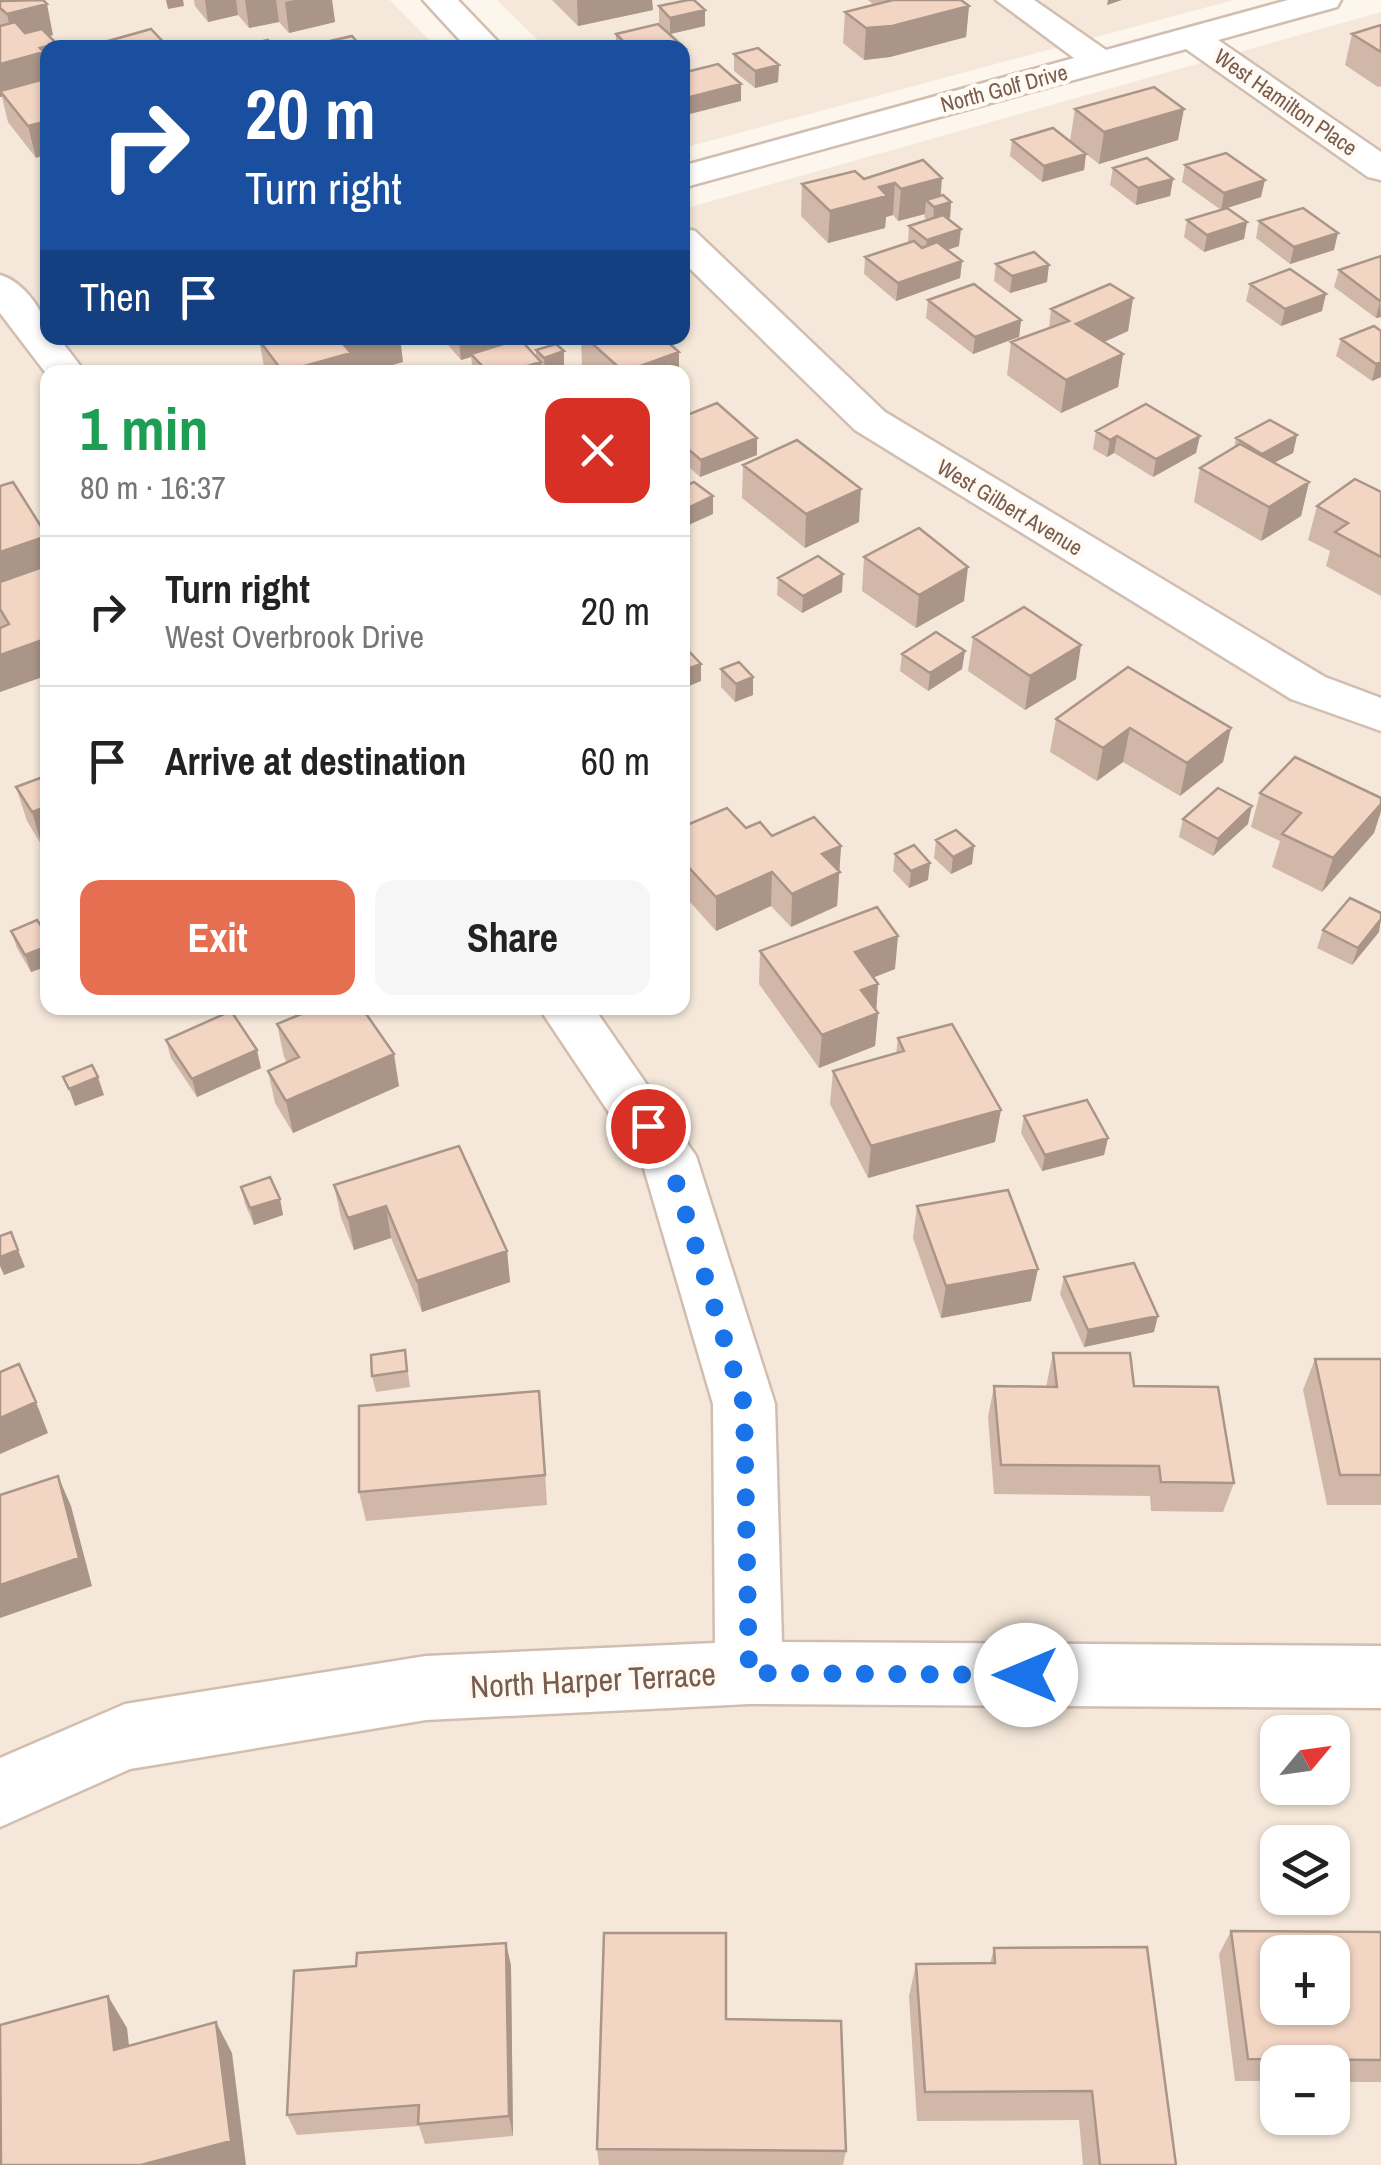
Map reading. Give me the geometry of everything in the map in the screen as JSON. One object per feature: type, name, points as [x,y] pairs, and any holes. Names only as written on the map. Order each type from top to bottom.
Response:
[{"type":"street","points":[[439,0],[479,40]]},
{"type":"street","points":[[1012,0],[1100,62]]},
{"type":"street","name":"North Golf Drive","points":[[690,175],[1325,0]]},
{"type":"street","name":"West Hamilton Place","points":[[1190,36],[1381,169]]},
{"type":"street","name":"West Gilbert Avenue","points":[[690,247],[870,421],[1308,688],[1381,714]]},
{"type":"street","points":[[0,287],[40,332]]},
{"type":"street","points":[[0,355],[57,351]]},
{"type":"street","points":[[571,1015],[668,1156],[744,1404],[749,1673]]},
{"type":"street","name":"North Harper Terrace","points":[[0,1793],[125,1737],[426,1688],[749,1673],[1381,1677]]},
{"type":"shaded area","points":[[0,0],[390,0],[429,40],[40,40],[40,345],[690,345],[690,207],[1381,12],[1381,2165],[0,2165]]},
{"type":"shaded area","points":[[497,0],[1234,0],[690,146],[690,40],[538,40]]},
{"type":"building","points":[[0,0],[43,0],[47,4],[7,14],[0,8]]},
{"type":"building","points":[[694,0],[705,10],[670,18],[659,6]]},
{"type":"building","points":[[893,0],[961,0],[969,6],[892,26],[866,28],[845,12]]},
{"type":"building","points":[[15,22],[25,33],[42,29],[53,40],[40,40],[40,53],[0,64],[0,26]]},
{"type":"building","points":[[658,24],[676,40],[622,40],[616,34]]},
{"type":"building","points":[[1381,25],[1381,52],[1352,34]]},
{"type":"building","points":[[151,29],[161,40],[112,40]]},
{"type":"building","points":[[758,48],[779,65],[755,71],[734,54]]},
{"type":"building","points":[[718,64],[741,84],[690,97],[690,71]]},
{"type":"building","points":[[40,80],[40,123],[28,126],[0,91]]},
{"type":"building","points":[[1154,87],[1184,109],[1104,132],[1075,109]]},
{"type":"building","points":[[1053,128],[1086,154],[1044,166],[1012,140]]},
{"type":"building","points":[[1226,153],[1265,180],[1224,193],[1185,165]]},
{"type":"building","points":[[1147,158],[1173,179],[1138,188],[1113,168]]},
{"type":"building","points":[[923,160],[942,178],[901,189],[895,183],[879,187],[887,196],[830,211],[802,184],[855,171],[864,179]]},
{"type":"building","points":[[943,195],[951,202],[934,207],[926,200]]},
{"type":"building","points":[[1227,208],[1247,222],[1207,235],[1187,220]]},
{"type":"building","points":[[1303,208],[1338,233],[1294,247],[1259,221]]},
{"type":"building","points":[[943,215],[961,229],[927,240],[909,226]]},
{"type":"building","points":[[914,241],[922,248],[937,242],[962,261],[898,283],[865,257]]},
{"type":"building","points":[[1034,252],[1049,265],[1012,276],[996,264]]},
{"type":"building","points":[[1381,256],[1381,301],[1380,301],[1339,270]]},
{"type":"building","points":[[1290,269],[1326,294],[1285,309],[1250,284]]},
{"type":"building","points":[[974,284],[1021,320],[975,337],[928,300]]},
{"type":"building","points":[[1110,284],[1133,298],[1076,324],[1123,354],[1066,380],[1011,342],[1069,321],[1051,309]]},
{"type":"building","points":[[1374,326],[1381,331],[1381,362],[1376,364],[1341,339]]},
{"type":"building","points":[[263,345],[344,345],[351,353],[308,365],[278,365]]},
{"type":"building","points":[[500,345],[525,345],[541,362],[481,365],[471,354]]},
{"type":"building","points":[[557,345],[564,351],[544,358],[536,350]]},
{"type":"building","points":[[594,345],[671,345],[679,352],[643,365],[616,365]]},
{"type":"building","points":[[717,403],[757,438],[701,460],[690,451],[690,414]]},
{"type":"building","points":[[1146,404],[1200,436],[1156,459],[1117,436],[1110,440],[1096,431]]},
{"type":"building","points":[[1270,420],[1297,435],[1262,454],[1236,438]]},
{"type":"building","points":[[797,440],[861,489],[806,514],[743,465]]},
{"type":"building","points":[[1240,444],[1309,482],[1269,507],[1200,468]]},
{"type":"building","points":[[1355,479],[1381,492],[1381,557],[1335,532],[1348,523],[1317,506]]},
{"type":"building","points":[[13,482],[40,525],[40,538],[0,552],[0,486]]},
{"type":"building","points":[[694,482],[713,496],[690,507],[690,484]]},
{"type":"building","points":[[919,528],[968,567],[919,595],[864,557]]},
{"type":"building","points":[[818,556],[843,574],[803,596],[778,578]]},
{"type":"building","points":[[40,568],[40,641],[0,655],[0,628],[9,624],[0,609],[0,582]]},
{"type":"building","points":[[1024,607],[1081,645],[1030,676],[973,637]]},
{"type":"building","points":[[936,632],[965,651],[930,673],[902,654]]},
{"type":"building","points":[[690,652],[701,664],[690,668]]},
{"type":"building","points":[[739,662],[753,677],[736,684],[721,669]]},
{"type":"building","points":[[1128,667],[1231,728],[1187,763],[1130,728],[1103,748],[1056,719]]},
{"type":"building","points":[[1295,757],[1381,798],[1381,804],[1333,858],[1282,834],[1301,813],[1260,793]]},
{"type":"building","points":[[40,778],[40,809],[32,812],[16,787]]},
{"type":"building","points":[[1218,788],[1252,806],[1218,839],[1183,819]]},
{"type":"building","points":[[727,808],[746,828],[760,822],[772,836],[814,817],[841,846],[822,854],[840,872],[792,894],[772,872],[716,897],[690,869],[690,824]]},
{"type":"building","points":[[956,830],[974,846],[953,857],[936,840]]},
{"type":"building","points":[[914,845],[930,863],[911,871],[895,854]]},
{"type":"building","points":[[1350,898],[1381,913],[1381,919],[1358,948],[1323,930]]},
{"type":"building","points":[[877,907],[898,936],[855,952],[878,984],[861,990],[878,1013],[822,1035],[760,951]]},
{"type":"building","points":[[37,920],[40,949],[25,955],[11,931]]},
{"type":"building","points":[[222,1015],[234,1015],[257,1050],[192,1079],[166,1040]]},
{"type":"building","points":[[299,1015],[367,1015],[394,1054],[286,1101],[268,1071],[299,1057],[277,1024]]},
{"type":"building","points":[[952,1024],[1001,1110],[871,1146],[833,1071],[904,1051],[898,1038]]},
{"type":"building","points":[[92,1065],[98,1077],[69,1089],[63,1077]]},
{"type":"building","points":[[1087,1100],[1108,1138],[1045,1155],[1024,1116]]},
{"type":"building","points":[[459,1146],[507,1251],[417,1281],[386,1206],[348,1218],[334,1185]]},
{"type":"building","points":[[270,1177],[280,1199],[250,1208],[241,1187]]},
{"type":"building","points":[[1008,1190],[1038,1269],[946,1286],[917,1206]]},
{"type":"building","points":[[11,1232],[18,1250],[0,1257],[0,1236]]},
{"type":"building","points":[[1134,1263],[1158,1316],[1088,1330],[1064,1277]]},
{"type":"building","points":[[405,1350],[407,1371],[372,1376],[371,1355]]},
{"type":"building","points":[[1053,1353],[1130,1353],[1134,1386],[1218,1387],[1234,1483],[1161,1482],[1159,1466],[1001,1465],[994,1386],[1057,1387]]},
{"type":"building","points":[[1315,1359],[1381,1359],[1381,1475],[1340,1475]]},
{"type":"building","points":[[19,1364],[36,1402],[0,1418],[0,1372]]},
{"type":"building","points":[[539,1391],[545,1475],[359,1492],[359,1406]]},
{"type":"building","points":[[58,1476],[79,1558],[0,1585],[0,1495]]},
{"type":"building","points":[[1231,1931],[1381,1932],[1381,2060],[1350,2060],[1350,2045],[1260,2045],[1260,2059],[1248,2059]]},
{"type":"building","points":[[604,1933],[726,1933],[726,2019],[841,2021],[846,2151],[597,2149]]},
{"type":"building","points":[[506,1943],[509,2116],[418,2124],[419,2105],[287,2115],[294,1971],[356,1966],[357,1953]]},
{"type":"building","points":[[1147,1947],[1176,2165],[1100,2165],[1092,2091],[925,2092],[916,1964],[995,1963],[994,1948]]},
{"type":"building","points":[[108,1996],[114,2050],[216,2022],[231,2141],[141,2165],[1,2165],[0,2025]]},
{"type":"route","points":[[648,1126],[668,1156],[744,1404],[749,1673],[1026,1675]]}]
